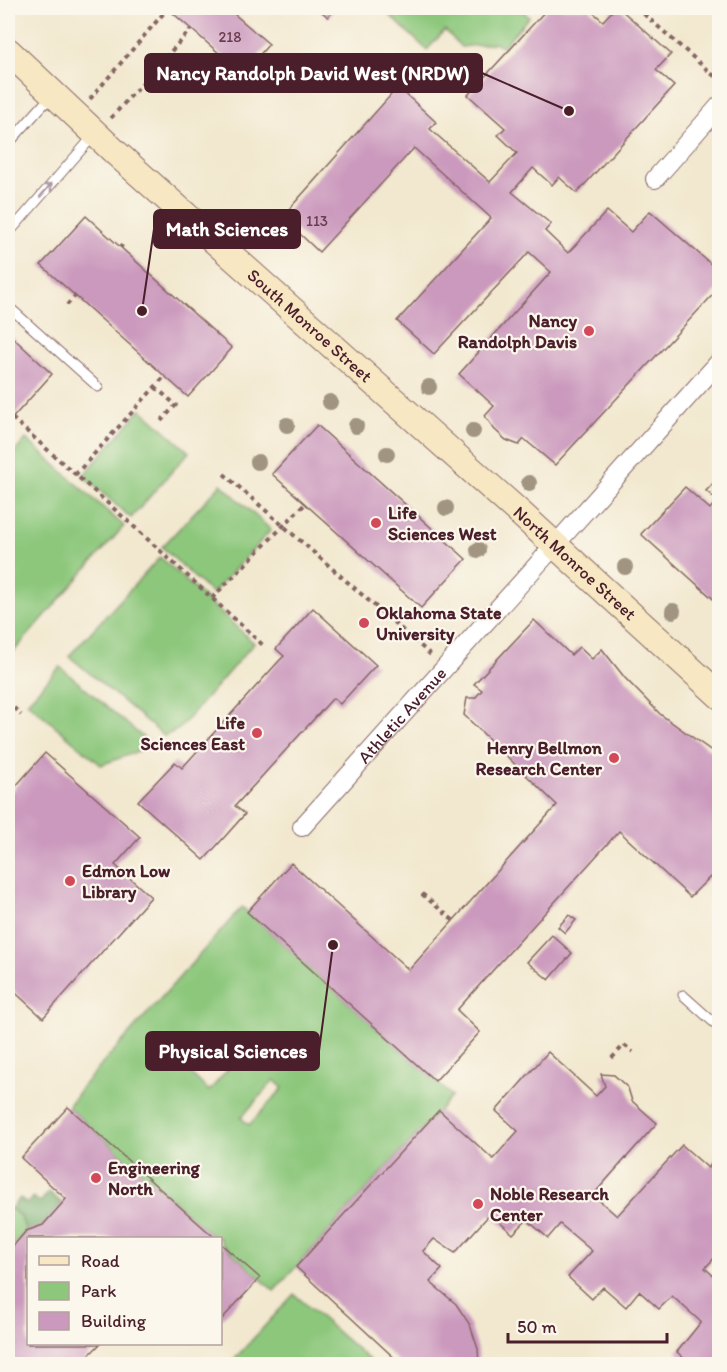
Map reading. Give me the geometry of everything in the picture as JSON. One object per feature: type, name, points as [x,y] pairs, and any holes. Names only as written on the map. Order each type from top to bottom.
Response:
[{"type":"street","name":"South Monroe Street","points":[[8,51],[53,93],[102,127],[426,432]]},
{"type":"street","points":[[655,178],[720,105]]},
{"type":"street","name":"Athletic Avenue","points":[[302,827],[720,361]]},
{"type":"street","name":"North Monroe Street","points":[[426,432],[555,545],[720,696]]},
{"type":"lane","points":[[8,144],[53,93]]},
{"type":"lane","points":[[8,234],[102,127]]},
{"type":"lane","points":[[8,306],[98,387]]},
{"type":"lane","points":[[683,995],[720,1028]]},
{"type":"path","points":[[87,102],[168,8]]},
{"type":"path","points":[[638,8],[720,81]]},
{"type":"path","points":[[102,127],[191,29]]},
{"type":"path","points":[[67,305],[75,296]]},
{"type":"path","points":[[75,475],[165,376]]},
{"type":"path","points":[[155,387],[176,405],[161,421]]},
{"type":"path","points":[[12,418],[264,646]]},
{"type":"path","points":[[224,474],[445,667]]},
{"type":"path","points":[[212,598],[305,504]]},
{"type":"path","points":[[14,708],[21,715]]},
{"type":"path","points":[[422,894],[454,921]]},
{"type":"path","points":[[612,1058],[624,1045],[633,1052]]},
{"type":"green space","points":[[382,8],[524,8],[529,17],[502,47],[496,43],[461,47],[445,30],[427,50]]},
{"type":"green space","points":[[141,409],[189,452],[131,518],[83,476]]},
{"type":"green space","points":[[26,439],[124,526],[8,658],[8,460]]},
{"type":"green space","points":[[221,484],[271,530],[212,594],[162,547]]},
{"type":"green space","points":[[160,557],[254,643],[179,729],[164,736],[69,656]]},
{"type":"green space","points":[[60,667],[153,746],[101,765],[27,702]]},
{"type":"green space","points":[[242,907],[452,1096],[274,1291],[222,1244],[222,1237],[214,1237],[68,1107],[81,1088]],"holes":[[[223,1034],[243,1052],[209,1091],[189,1072]],[[274,1080],[283,1088],[249,1125],[241,1118]]]},
{"type":"green space","points":[[49,1192],[62,1203],[43,1225],[26,1231],[21,1217],[11,1208],[20,1198],[27,1204],[33,1197],[40,1202]]},
{"type":"green space","points":[[8,1207],[21,1217],[26,1231],[8,1252]]},
{"type":"green space","points":[[294,1294],[374,1364],[230,1364]]},
{"type":"building","points":[[167,8],[227,8],[269,44],[243,74]]},
{"type":"building","points":[[317,8],[336,8],[328,17]]},
{"type":"building","points":[[548,8],[588,8],[603,21],[615,8],[619,8],[671,54],[656,70],[674,86],[577,193],[559,177],[552,185],[533,168],[512,192],[551,224],[545,231],[568,253],[607,211],[631,232],[650,211],[720,272],[720,287],[555,465],[524,439],[519,445],[506,440],[494,429],[485,416],[494,406],[459,374],[551,272],[529,252],[434,354],[397,321],[491,218],[414,148],[319,252],[282,217],[398,87],[436,122],[430,129],[490,182],[517,153],[498,135],[505,128],[468,95]]},
{"type":"building","points":[[86,216],[232,348],[188,397],[41,265]]},
{"type":"building","points":[[8,333],[52,374],[8,423]]},
{"type":"building","name":"Life Sciences West","points":[[317,425],[466,559],[421,608],[272,474]]},
{"type":"building","points":[[720,476],[720,605],[641,534],[685,487],[710,509],[717,500],[706,491]]},
{"type":"building","name":"Life Sciences East","points":[[313,608],[376,665],[340,704],[333,698],[235,806],[245,814],[204,860],[138,801],[175,762],[182,768],[284,656],[276,649]]},
{"type":"building","points":[[534,620],[571,655],[579,647],[592,659],[602,649],[625,678],[660,714],[720,757],[713,766],[720,772],[720,886],[710,877],[690,897],[619,831],[457,1010],[480,1032],[435,1081],[247,912],[291,863],[409,970],[557,805],[464,715],[467,698],[475,698],[482,690],[474,684]]},
{"type":"building","name":"Edmon Low Library","points":[[45,753],[140,837],[115,865],[151,897],[43,1018],[8,986],[8,795]]},
{"type":"building","points":[[569,915],[576,920],[565,933],[558,927]]},
{"type":"building","points":[[552,935],[572,953],[549,980],[527,962]]},
{"type":"building","name":"Noble Research Center","points":[[548,1052],[596,1096],[605,1086],[601,1074],[614,1075],[628,1088],[632,1101],[657,1123],[593,1195],[617,1216],[682,1145],[708,1168],[716,1159],[716,1151],[720,1150],[720,1252],[705,1268],[720,1282],[720,1364],[712,1359],[707,1364],[690,1364],[677,1352],[701,1322],[672,1296],[659,1309],[639,1291],[626,1307],[603,1287],[592,1299],[568,1277],[592,1251],[560,1224],[548,1238],[527,1220],[513,1234],[490,1214],[455,1253],[434,1239],[423,1251],[442,1269],[430,1282],[456,1304],[470,1325],[478,1349],[479,1364],[401,1364],[296,1267],[439,1110],[493,1159],[518,1131],[496,1111]]},
{"type":"building","name":"Engineering North","points":[[68,1107],[214,1237],[27,1237],[27,1345],[99,1345],[80,1364],[8,1364],[8,1252],[26,1231],[43,1225],[66,1199],[21,1158]]},
{"type":"building","name":"Engineering North","points":[[222,1245],[260,1278],[222,1319]]},
{"type":"place","name":"Nancy Randolph David West (NRDW)","points":[[569,111]]},
{"type":"place","name":"Math Sciences","points":[[142,311]]},
{"type":"place","name":"Nancy Randolph Davis","points":[[589,331]]},
{"type":"place","name":"Life Sciences West","points":[[376,523]]},
{"type":"place","name":"Oklahoma State University","points":[[364,623]]},
{"type":"place","name":"Life Sciences East","points":[[257,733]]},
{"type":"place","name":"Henry Bellmon Research Center","points":[[614,758]]},
{"type":"place","name":"Edmon Low Library","points":[[70,881]]},
{"type":"place","name":"Physical Sciences","points":[[333,945]]},
{"type":"place","name":"Engineering North","points":[[96,1178]]},
{"type":"place","name":"Noble Research Center","points":[[478,1204]]}]
